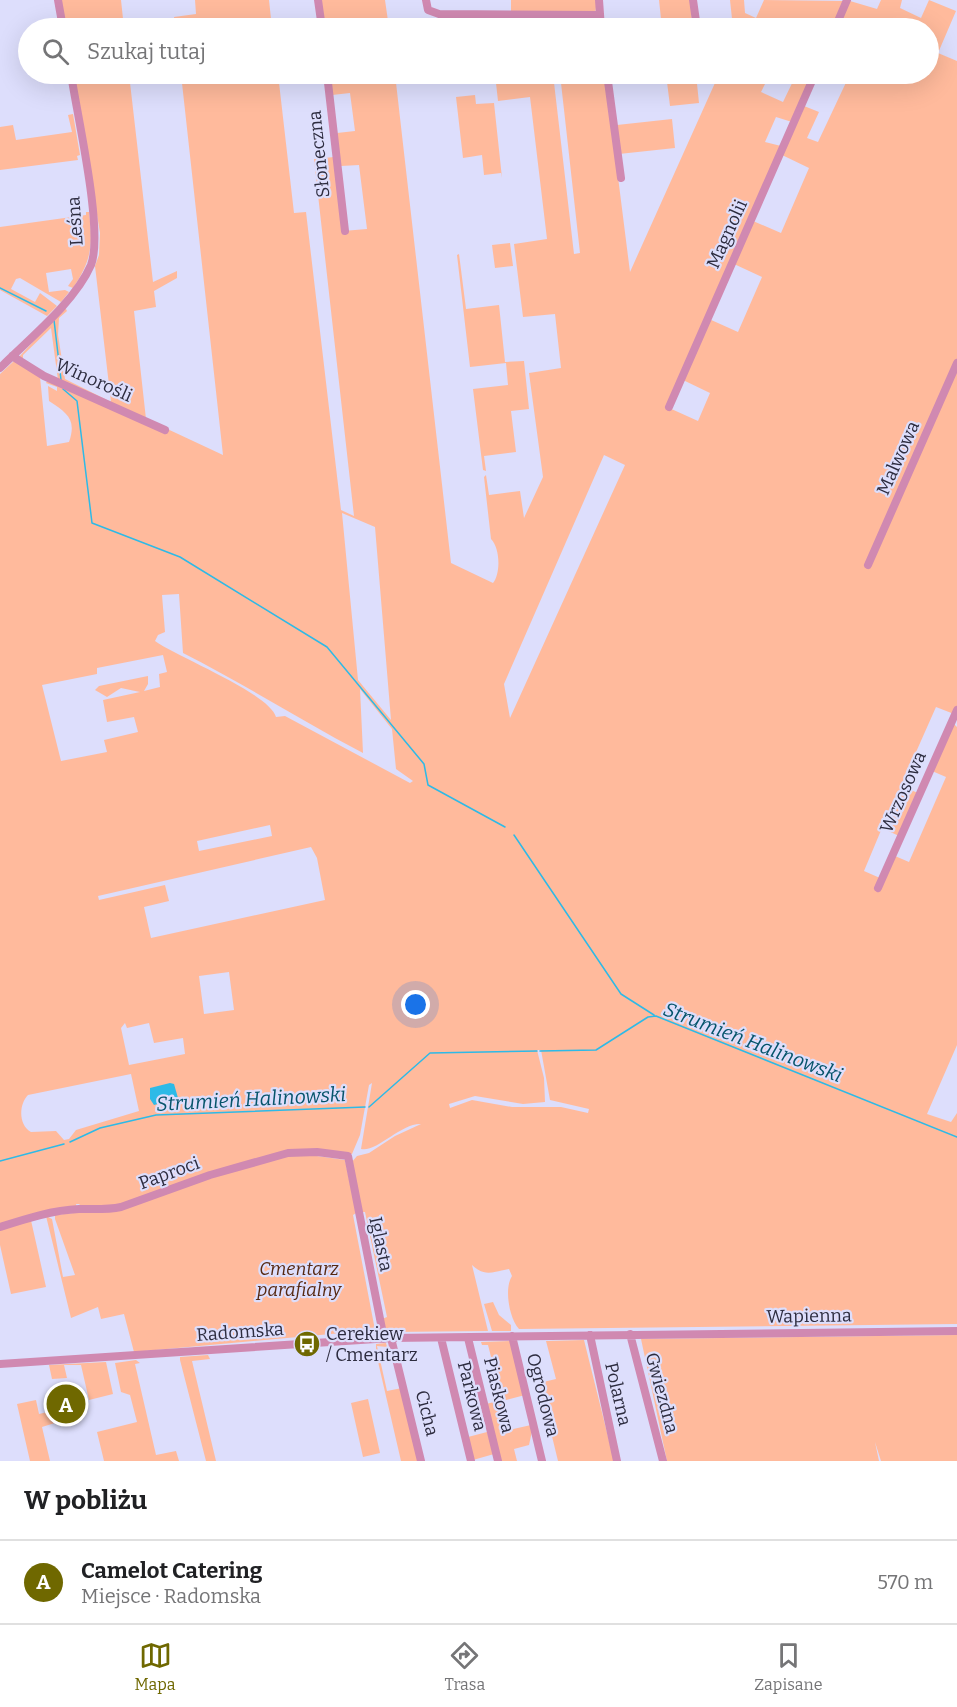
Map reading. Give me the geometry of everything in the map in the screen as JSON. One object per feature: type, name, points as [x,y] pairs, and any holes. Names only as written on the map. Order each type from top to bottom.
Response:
[{"type":"street","points":[[58,0],[61,18]]},
{"type":"street","points":[[318,0],[321,18]]},
{"type":"street","points":[[426,0],[428,10],[434,13],[599,15]]},
{"type":"street","points":[[599,0],[599,18]]},
{"type":"street","points":[[693,0],[696,18]]},
{"type":"street","points":[[840,18],[848,0]]},
{"type":"street","name":"Leśna","points":[[0,368],[74,293],[93,257],[96,227],[73,84]]},
{"type":"street","name":"Słoneczna","points":[[328,84],[345,231]]},
{"type":"street","points":[[608,84],[621,178]]},
{"type":"street","name":"Magnolii","points":[[669,407],[811,84]]},
{"type":"street","name":"Winorośli","points":[[12,356],[44,376],[165,430]]},
{"type":"street","name":"Malwowa","points":[[868,565],[957,363]]},
{"type":"street","name":"Wrzosowa","points":[[878,888],[957,710]]},
{"type":"street","name":"Paproci","points":[[0,1227],[33,1217],[79,1209],[122,1207],[210,1175],[288,1154],[317,1152],[348,1156]]},
{"type":"street","name":"Iglasta","points":[[348,1156],[388,1339]]},
{"type":"street","name":"Wapienna","points":[[662,1334],[957,1331]]},
{"type":"street","name":"Gwiezdna","points":[[630,1334],[663,1461]]},
{"type":"street","name":"Radomska","points":[[0,1364],[388,1339],[662,1334]]},
{"type":"street","name":"Polarna","points":[[590,1335],[617,1461]]},
{"type":"street","name":"Ogrodowa","points":[[512,1336],[542,1461]]},
{"type":"street","name":"Parkowa","points":[[441,1338],[471,1461]]},
{"type":"street","name":"Piaskowa","points":[[468,1338],[498,1461]]},
{"type":"street","name":"Cicha","points":[[388,1339],[421,1461]]},
{"type":"green space","points":[[61,0],[121,0],[123,18],[64,18]]},
{"type":"green space","points":[[195,0],[269,0],[271,18],[174,18],[196,14]]},
{"type":"green space","points":[[321,0],[385,0],[388,18],[323,18]]},
{"type":"green space","points":[[511,0],[597,0],[595,15],[511,11]]},
{"type":"green space","points":[[659,0],[691,0],[692,18],[661,18]]},
{"type":"green space","points":[[730,0],[744,0],[745,13],[756,18],[732,18]]},
{"type":"green space","points":[[764,0],[844,1],[836,18],[756,18]]},
{"type":"green space","points":[[881,0],[902,0],[900,8],[921,18],[842,18],[850,1],[877,9]]},
{"type":"green space","points":[[929,0],[956,11],[939,51],[939,18],[921,18]]},
{"type":"green space","name":"Cmentarz parafialny","points":[[939,53],[957,61],[957,707],[954,714],[936,707],[901,786],[918,793],[899,836],[882,828],[864,871],[880,878],[876,888],[879,890],[895,856],[909,862],[946,777],[932,771],[954,724],[957,727],[957,1045],[927,1114],[951,1122],[957,1113],[957,1324],[519,1329],[509,1303],[508,1288],[512,1276],[509,1269],[486,1273],[472,1265],[488,1331],[390,1332],[384,1329],[382,1319],[387,1317],[365,1212],[360,1212],[351,1163],[357,1156],[369,1153],[395,1136],[421,1124],[405,1128],[374,1147],[361,1149],[372,1083],[369,1085],[360,1135],[352,1154],[293,1150],[222,1170],[167,1189],[170,1191],[286,1155],[303,1154],[345,1160],[375,1330],[134,1352],[124,1314],[101,1319],[98,1307],[71,1318],[46,1216],[52,1219],[63,1277],[75,1275],[55,1215],[92,1211],[94,1208],[82,1207],[79,1204],[76,1204],[77,1208],[30,1216],[46,1287],[11,1294],[0,1245],[0,374],[14,361],[37,373],[40,377],[47,446],[69,442],[71,422],[61,409],[49,401],[48,386],[57,391],[57,387],[46,383],[48,380],[74,390],[74,387],[58,380],[51,328],[23,355],[23,360],[19,357],[65,307],[67,311],[59,318],[58,335],[65,379],[111,402],[95,266],[99,255],[100,233],[76,84],[130,84],[153,282],[177,271],[177,278],[154,291],[156,307],[134,311],[146,419],[223,455],[182,84],[279,84],[294,213],[306,212],[341,510],[354,516],[314,159],[334,157],[343,231],[367,229],[359,165],[341,166],[337,133],[355,131],[350,93],[332,95],[330,84],[396,84],[451,563],[493,583],[496,579],[498,561],[496,548],[491,539],[484,477],[486,475],[489,495],[520,491],[524,518],[543,477],[529,373],[561,368],[555,314],[523,317],[514,244],[547,239],[530,97],[498,101],[496,84],[554,84],[574,254],[580,253],[561,84],[606,84],[630,272],[715,84],[765,84],[761,92],[783,102],[792,84],[809,84],[792,122],[776,117],[765,142],[781,146],[667,407],[698,421],[710,393],[683,380],[709,319],[738,332],[762,277],[734,264],[753,221],[781,233],[809,168],[782,155],[804,106],[819,112],[807,138],[818,142],[845,84],[939,84]],"holes":[[[604,455],[625,465],[510,718],[504,684]],[[342,513],[375,527],[391,720],[358,680]],[[179,594],[183,653],[363,753],[360,689],[392,729],[396,769],[413,781],[410,783],[285,716],[276,717],[258,697],[155,641],[158,635],[165,632],[162,595]],[[163,655],[167,672],[159,674],[160,687],[144,691],[148,684],[148,676],[99,686],[95,690],[107,697],[121,688],[140,692],[103,700],[107,722],[134,717],[138,732],[104,740],[107,752],[61,761],[42,685],[97,674],[97,668]],[[270,825],[272,836],[199,851],[197,841]],[[311,847],[317,858],[325,900],[151,938],[144,907],[169,901],[165,885],[99,900],[98,896]],[[229,972],[234,1010],[204,1014],[199,976]],[[125,1023],[127,1028],[149,1023],[154,1043],[183,1038],[185,1054],[129,1065],[121,1028]],[[537,1050],[541,1050],[550,1100],[589,1109],[588,1113],[561,1107],[512,1107],[472,1100],[450,1108],[449,1104],[475,1096],[523,1104],[545,1102],[544,1078]],[[131,1074],[139,1111],[76,1130],[69,1139],[64,1140],[56,1131],[31,1132],[27,1129],[21,1114],[28,1095]]]},
{"type":"green space","points":[[667,84],[697,84],[699,103],[670,106]]},
{"type":"green space","points":[[475,95],[476,104],[494,103],[502,178],[501,173],[484,175],[482,155],[463,158],[456,97]]},
{"type":"green space","points":[[73,114],[80,155],[77,156],[78,160],[0,170],[0,127],[13,125],[16,140],[72,132],[68,115]]},
{"type":"green space","points":[[672,119],[675,148],[619,154],[617,125]]},
{"type":"green space","points":[[86,212],[89,212],[90,252],[84,269],[73,288],[68,286],[73,279],[71,269],[46,273],[49,292],[65,290],[69,292],[61,302],[20,278],[16,279],[11,289],[35,302],[40,293],[57,306],[47,316],[0,290],[0,227],[86,215]]},
{"type":"green space","points":[[510,243],[513,266],[495,268],[492,245]]},
{"type":"green space","points":[[459,254],[466,309],[499,305],[505,362],[524,361],[529,409],[511,411],[516,452],[484,456],[486,471],[483,470],[473,389],[508,385],[506,363],[470,367],[457,255]]},
{"type":"green space","points":[[493,1302],[499,1315],[511,1325],[511,1331],[492,1331],[484,1304]]},
{"type":"green space","points":[[957,1335],[957,1461],[881,1461],[875,1442],[879,1461],[667,1461],[641,1339]]},
{"type":"green space","points":[[584,1340],[614,1461],[558,1461],[539,1383],[556,1379],[546,1341]]},
{"type":"green space","points":[[511,1341],[525,1395],[502,1401],[509,1430],[531,1425],[532,1431],[529,1445],[514,1449],[517,1461],[500,1461],[486,1404],[502,1400],[488,1345],[482,1345],[481,1342]]},
{"type":"green space","points":[[386,1343],[387,1347],[377,1346],[387,1391],[402,1388],[420,1461],[401,1461],[376,1353],[376,1344]]},
{"type":"green space","points":[[208,1355],[210,1359],[192,1361],[216,1461],[206,1461],[180,1360],[180,1357]]},
{"type":"green space","points":[[136,1360],[140,1363],[135,1364],[156,1455],[176,1451],[179,1461],[104,1461],[97,1432],[137,1422],[130,1395],[121,1392],[115,1363]]},
{"type":"green space","points":[[106,1362],[113,1394],[89,1400],[81,1365],[64,1365],[67,1378],[52,1379],[49,1365]]},
{"type":"green space","points":[[368,1399],[380,1453],[363,1457],[351,1403]]},
{"type":"green space","points":[[36,1400],[39,1414],[56,1410],[58,1422],[42,1427],[50,1461],[30,1461],[17,1404]]},
{"type":"green space","points":[[487,1432],[494,1454],[473,1460],[468,1437]]},
{"type":"water","points":[[174,1084],[178,1098],[154,1105],[150,1099],[150,1088]]},
{"type":"waterway","points":[[0,288],[46,311]]},
{"type":"waterway","points":[[54,320],[61,380]]},
{"type":"waterway","points":[[63,389],[77,401],[92,523],[180,557],[327,647],[424,764],[428,785],[505,827]]},
{"type":"waterway","points":[[514,835],[621,994],[654,1015]]},
{"type":"waterway","name":"Strumień Halinowski","points":[[540,1051],[596,1050],[648,1017],[656,1016],[957,1137]]},
{"type":"waterway","name":"Strumień Halinowski","points":[[369,1107],[430,1053],[537,1051]]},
{"type":"waterway","name":"Strumień Halinowski","points":[[70,1142],[100,1128],[156,1115],[365,1107]]},
{"type":"waterway","name":"Strumień Halinowski","points":[[0,1161],[64,1144]]},
{"type":"place","name":"Cerekiew / Cmentarz","points":[[307,1344]]},
{"type":"place","name":"Camelot Catering","points":[[66,1404]]}]
